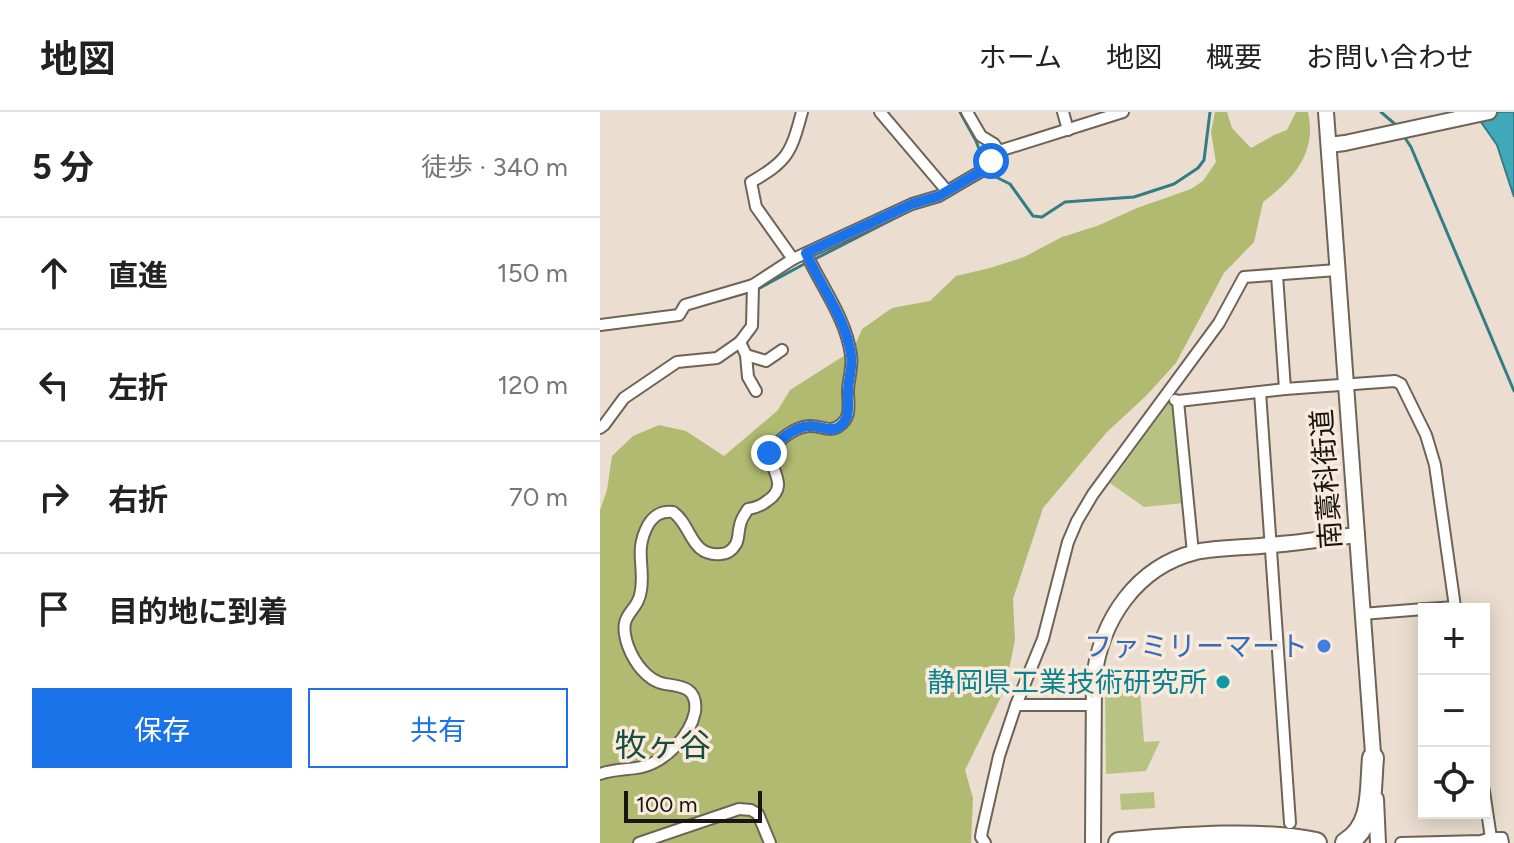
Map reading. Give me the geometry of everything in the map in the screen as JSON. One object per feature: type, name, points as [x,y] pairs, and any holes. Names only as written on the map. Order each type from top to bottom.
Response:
[{"type":"highway","points":[[1346,843],[1360,832],[1366,821],[1373,758]]},
{"type":"highway","points":[[1119,843],[1264,837],[1316,843]]},
{"type":"main road","name":"南藁科街道","points":[[1326,112],[1378,843]]},
{"type":"main road","points":[[1329,145],[1489,112]]},
{"type":"main road","points":[[1093,843],[1094,678],[1098,652],[1120,604],[1142,580],[1167,564],[1193,553],[1357,535]]},
{"type":"street","points":[[793,259],[756,207],[751,182],[775,168],[785,158],[796,136],[802,112]]},
{"type":"street","points":[[880,112],[947,191]]},
{"type":"street","points":[[967,112],[981,136],[999,151]]},
{"type":"street","points":[[1063,112],[1068,130]]},
{"type":"street","points":[[600,325],[679,315],[685,305],[753,285],[793,259],[912,204],[939,196],[983,170],[999,151],[1123,112]]},
{"type":"street","points":[[600,774],[642,766],[670,751],[684,736],[695,709],[695,700],[689,690],[661,684],[650,678],[635,661],[626,637],[626,618],[641,592],[640,540],[652,519],[658,514],[673,512],[683,521],[695,544],[704,551],[720,555],[729,552],[735,546],[741,520],[748,509],[758,507],[777,492],[778,479],[769,453],[779,441],[811,425],[832,430],[838,428],[847,417],[852,359],[847,333],[806,255]]},
{"type":"street","points":[[985,843],[981,837],[999,756],[1043,639],[1068,542],[1093,494],[1219,323],[1244,277],[1337,270]]},
{"type":"street","points":[[1277,275],[1285,389]]},
{"type":"street","points":[[600,428],[624,398],[677,362],[717,358],[740,342],[752,326],[753,285]]},
{"type":"street","points":[[740,342],[746,355],[748,377],[756,391]]},
{"type":"street","points":[[746,355],[766,361],[782,350]]},
{"type":"street","points":[[1166,394],[1178,401],[1285,389],[1399,382],[1426,435],[1435,465],[1455,603]]},
{"type":"street","points":[[1260,392],[1290,823]]},
{"type":"street","points":[[1178,401],[1193,553]]},
{"type":"street","points":[[1362,614],[1418,610]]},
{"type":"street","points":[[1016,705],[1094,705]]},
{"type":"street","points":[[639,843],[746,808],[758,814],[770,843]]},
{"type":"street","points":[[1488,819],[1491,838]]},
{"type":"street","points":[[1401,843],[1481,841],[1491,838],[1502,838],[1503,843]]},
{"type":"green space","points":[[1215,112],[1227,112],[1232,128],[1251,148],[1287,130],[1296,112],[1308,112],[1310,127],[1306,152],[1293,174],[1263,202],[1254,242],[1224,273],[1176,363],[1107,432],[1043,508],[1013,599],[1015,640],[1005,689],[965,770],[973,798],[971,843],[600,843],[600,510],[607,490],[612,456],[633,436],[659,425],[686,431],[724,456],[778,410],[790,390],[853,350],[862,329],[892,308],[930,301],[956,276],[1024,257],[1062,237],[1191,189],[1203,181],[1216,162],[1211,132]]},
{"type":"green space","points":[[1169,403],[1175,405],[1184,503],[1144,507],[1110,483]]},
{"type":"green space","points":[[1139,679],[1144,742],[1160,741],[1146,771],[1106,774],[1105,691],[1127,691]]},
{"type":"green space","points":[[1154,792],[1155,808],[1121,810],[1120,794]]},
{"type":"water","points":[[1474,112],[1514,112],[1514,197],[1497,145]]},
{"type":"waterway","points":[[960,112],[984,162]]},
{"type":"waterway","points":[[988,173],[1010,184],[1033,216],[1042,217],[1065,202],[1134,197],[1174,184],[1198,168],[1204,160],[1210,112]]},
{"type":"waterway","points":[[1381,112],[1396,125]]},
{"type":"waterway","points":[[1403,135],[1411,147],[1514,391]]},
{"type":"waterway","points":[[939,201],[988,174]]},
{"type":"waterway","points":[[813,260],[909,211]]},
{"type":"waterway","points":[[756,290],[806,263]]},
{"type":"waterway","points":[[706,304],[749,292]]},
{"type":"place","name":"ファミリーマート","points":[[1324,646]]},
{"type":"place","name":"静岡県工業技術研究所","points":[[1223,682]]},
{"type":"district","name":"牧ヶ谷","points":[[663,745]]},
{"type":"route","points":[[769,453],[779,441],[803,427],[838,428],[849,409],[847,394],[852,359],[847,333],[806,253],[912,204],[939,196],[983,170],[991,161]]}]
